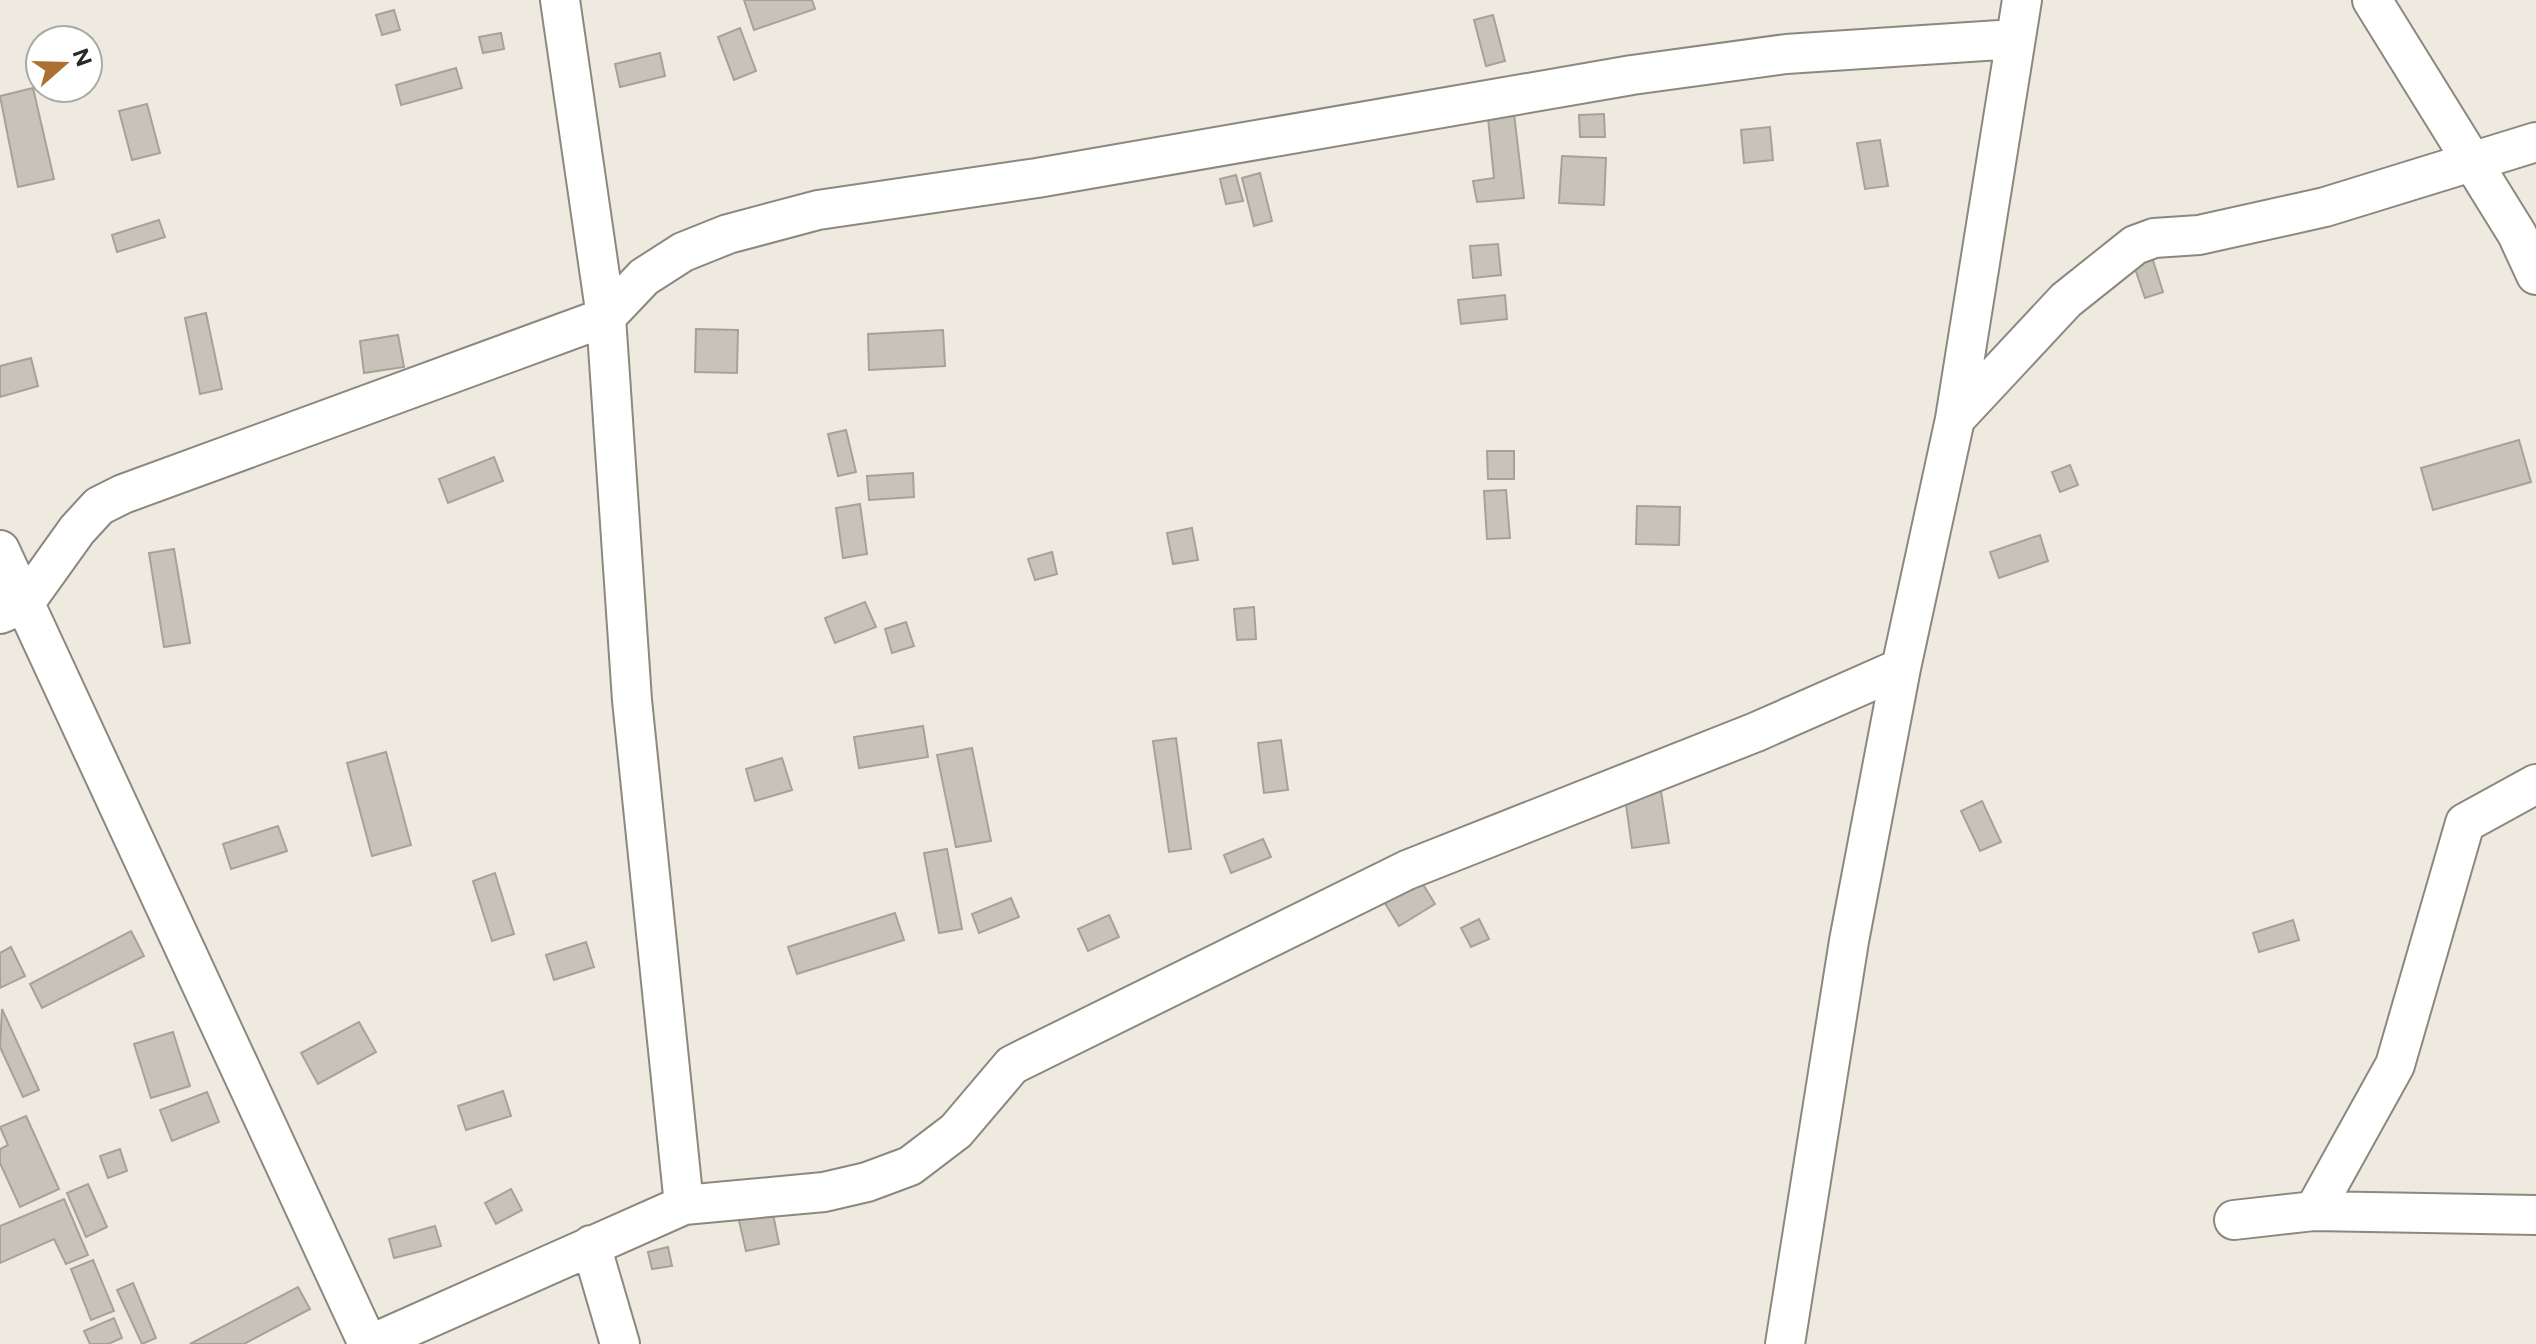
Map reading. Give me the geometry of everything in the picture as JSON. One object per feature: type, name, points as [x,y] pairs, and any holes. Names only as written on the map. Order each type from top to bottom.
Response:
[{"type":"street","points":[[560,0],[606,317],[632,700],[684,1205]]},
{"type":"street","points":[[1785,1344],[1849,941],[1901,668],[1955,419],[2022,0]]},
{"type":"street","points":[[2372,0],[2517,234],[2536,275]]},
{"type":"street","points":[[12,609],[99,506],[123,494],[606,317],[644,277],[683,252],[728,234],[818,210],[1037,178],[1632,75],[1786,54],[2015,39]]},
{"type":"street","points":[[1955,419],[2066,300],[2135,245],[2154,238],[2199,235],[2325,207],[2536,142]]},
{"type":"street","points":[[0,550],[12,609],[370,1344],[684,1205],[824,1192],[867,1182],[910,1166],[956,1131],[1012,1065],[1407,870],[1756,732],[1901,668]]},
{"type":"street","points":[[2314,1211],[2395,1065],[2465,823],[2526,795]]},
{"type":"street","points":[[2234,1220],[2314,1211],[2536,1215]]},
{"type":"street","points":[[591,1245],[620,1344]]},
{"type":"building","points":[[744,0],[812,0],[815,9],[754,30]]},
{"type":"building","points":[[394,10],[400,30],[382,35],[376,15]]},
{"type":"building","points":[[1493,15],[1505,61],[1486,66],[1474,20]]},
{"type":"building","points":[[740,28],[756,71],[734,80],[718,37]]},
{"type":"building","points":[[501,33],[504,49],[483,53],[479,37]]},
{"type":"building","points":[[660,53],[665,76],[620,87],[615,64]]},
{"type":"building","points":[[456,68],[462,88],[401,105],[396,85]]},
{"type":"building","points":[[24,90],[24,104],[37,104],[54,179],[18,187],[0,96]]},
{"type":"building","points":[[147,104],[160,153],[132,160],[119,111]]},
{"type":"building","points":[[1513,105],[1524,198],[1477,202],[1473,181],[1494,178],[1487,108]]},
{"type":"building","points":[[1604,114],[1605,137],[1580,137],[1579,115]]},
{"type":"building","points":[[1770,127],[1773,160],[1744,163],[1741,130]]},
{"type":"building","points":[[1880,140],[1888,186],[1865,189],[1857,143]]},
{"type":"building","points":[[1562,156],[1606,158],[1604,205],[1559,203]]},
{"type":"building","points":[[1260,173],[1272,221],[1254,226],[1242,178]]},
{"type":"building","points":[[1236,175],[1243,201],[1226,204],[1220,179]]},
{"type":"building","points":[[159,220],[165,237],[117,252],[112,235]]},
{"type":"building","points":[[1498,244],[1501,275],[1473,278],[1470,246]]},
{"type":"building","points":[[2150,251],[2163,292],[2145,298],[2131,257]]},
{"type":"building","points":[[1505,295],[1507,319],[1461,324],[1458,300]]},
{"type":"building","points":[[206,313],[222,389],[200,394],[185,318]]},
{"type":"building","points":[[696,329],[738,330],[737,373],[695,372]]},
{"type":"building","points":[[943,330],[945,366],[869,370],[868,334]]},
{"type":"building","points":[[398,335],[404,367],[364,373],[360,341]]},
{"type":"building","points":[[31,358],[38,386],[0,397],[0,366]]},
{"type":"building","points":[[846,430],[856,472],[838,476],[828,434]]},
{"type":"building","points":[[2519,440],[2531,482],[2433,510],[2421,468]]},
{"type":"building","points":[[1487,451],[1514,451],[1514,479],[1488,479]]},
{"type":"building","points":[[494,457],[503,481],[448,503],[439,479]]},
{"type":"building","points":[[2070,465],[2078,485],[2060,492],[2052,472]]},
{"type":"building","points":[[913,473],[914,497],[869,500],[867,476]]},
{"type":"building","points":[[1506,490],[1510,538],[1487,539],[1484,491]]},
{"type":"building","points":[[860,504],[867,554],[843,558],[836,508]]},
{"type":"building","points":[[1637,506],[1680,507],[1679,545],[1636,544]]},
{"type":"building","points":[[1192,528],[1198,560],[1173,564],[1167,533]]},
{"type":"building","points":[[2040,535],[2048,561],[1999,578],[1990,552]]},
{"type":"building","points":[[174,549],[190,643],[164,647],[149,553]]},
{"type":"building","points":[[1052,552],[1057,574],[1035,580],[1028,559]]},
{"type":"building","points":[[865,602],[876,627],[835,643],[825,618]]},
{"type":"building","points":[[1254,607],[1256,639],[1237,640],[1234,609]]},
{"type":"building","points":[[906,622],[914,646],[892,653],[885,629]]},
{"type":"building","points":[[923,726],[928,757],[859,768],[854,737]]},
{"type":"building","points":[[1176,738],[1191,849],[1169,852],[1153,741]]},
{"type":"building","points":[[1281,740],[1288,790],[1264,793],[1258,743]]},
{"type":"building","points":[[972,748],[991,841],[956,847],[937,755]]},
{"type":"building","points":[[386,752],[411,845],[372,856],[347,763]]},
{"type":"building","points":[[782,758],[792,790],[755,801],[746,769]]},
{"type":"building","points":[[1661,791],[1669,843],[1632,848],[1625,797]]},
{"type":"building","points":[[1982,801],[2001,842],[1980,851],[1961,811]]},
{"type":"building","points":[[278,826],[287,851],[231,869],[223,844]]},
{"type":"building","points":[[1263,839],[1271,857],[1231,873],[1224,855]]},
{"type":"building","points":[[947,849],[962,929],[939,933],[924,853]]},
{"type":"building","points":[[495,873],[514,934],[492,941],[473,881]]},
{"type":"building","points":[[1421,881],[1435,904],[1399,926],[1385,903]]},
{"type":"building","points":[[1011,898],[1019,917],[979,933],[972,914]]},
{"type":"building","points":[[895,913],[904,940],[797,974],[788,947]]},
{"type":"building","points":[[1109,915],[1119,937],[1088,951],[1078,929]]},
{"type":"building","points":[[1479,919],[1489,939],[1471,947],[1461,928]]},
{"type":"building","points":[[2293,920],[2299,940],[2259,952],[2253,933]]},
{"type":"building","points":[[131,931],[144,956],[42,1008],[30,984]]},
{"type":"building","points":[[586,942],[594,967],[554,980],[546,955]]},
{"type":"building","points":[[11,947],[25,976],[0,988],[0,953]]},
{"type":"building","points":[[2,1009],[39,1090],[23,1097],[0,1047]]},
{"type":"building","points":[[359,1022],[376,1052],[318,1084],[301,1053]]},
{"type":"building","points":[[173,1032],[190,1086],[151,1098],[134,1044]]},
{"type":"building","points":[[503,1091],[511,1116],[466,1130],[458,1106]]},
{"type":"building","points":[[207,1092],[219,1122],[172,1141],[160,1110]]},
{"type":"building","points":[[26,1116],[59,1189],[20,1207],[0,1163],[0,1149],[8,1145],[0,1127]]},
{"type":"building","points":[[120,1149],[127,1171],[108,1178],[100,1156]]},
{"type":"building","points":[[88,1184],[107,1227],[86,1237],[67,1193]]},
{"type":"building","points":[[511,1189],[522,1210],[496,1224],[485,1203]]},
{"type":"building","points":[[64,1199],[88,1255],[66,1264],[54,1239],[0,1263],[0,1226]]},
{"type":"building","points":[[771,1204],[779,1244],[746,1251],[737,1212]]},
{"type":"building","points":[[435,1226],[441,1246],[394,1258],[389,1239]]},
{"type":"building","points":[[668,1247],[672,1266],[652,1269],[648,1252]]},
{"type":"building","points":[[93,1260],[114,1311],[91,1320],[71,1269]]},
{"type":"building","points":[[133,1283],[156,1338],[142,1344],[117,1290]]},
{"type":"building","points":[[298,1287],[310,1309],[244,1344],[190,1344]]},
{"type":"building","points":[[114,1318],[122,1338],[108,1344],[90,1344],[84,1331]]}]
